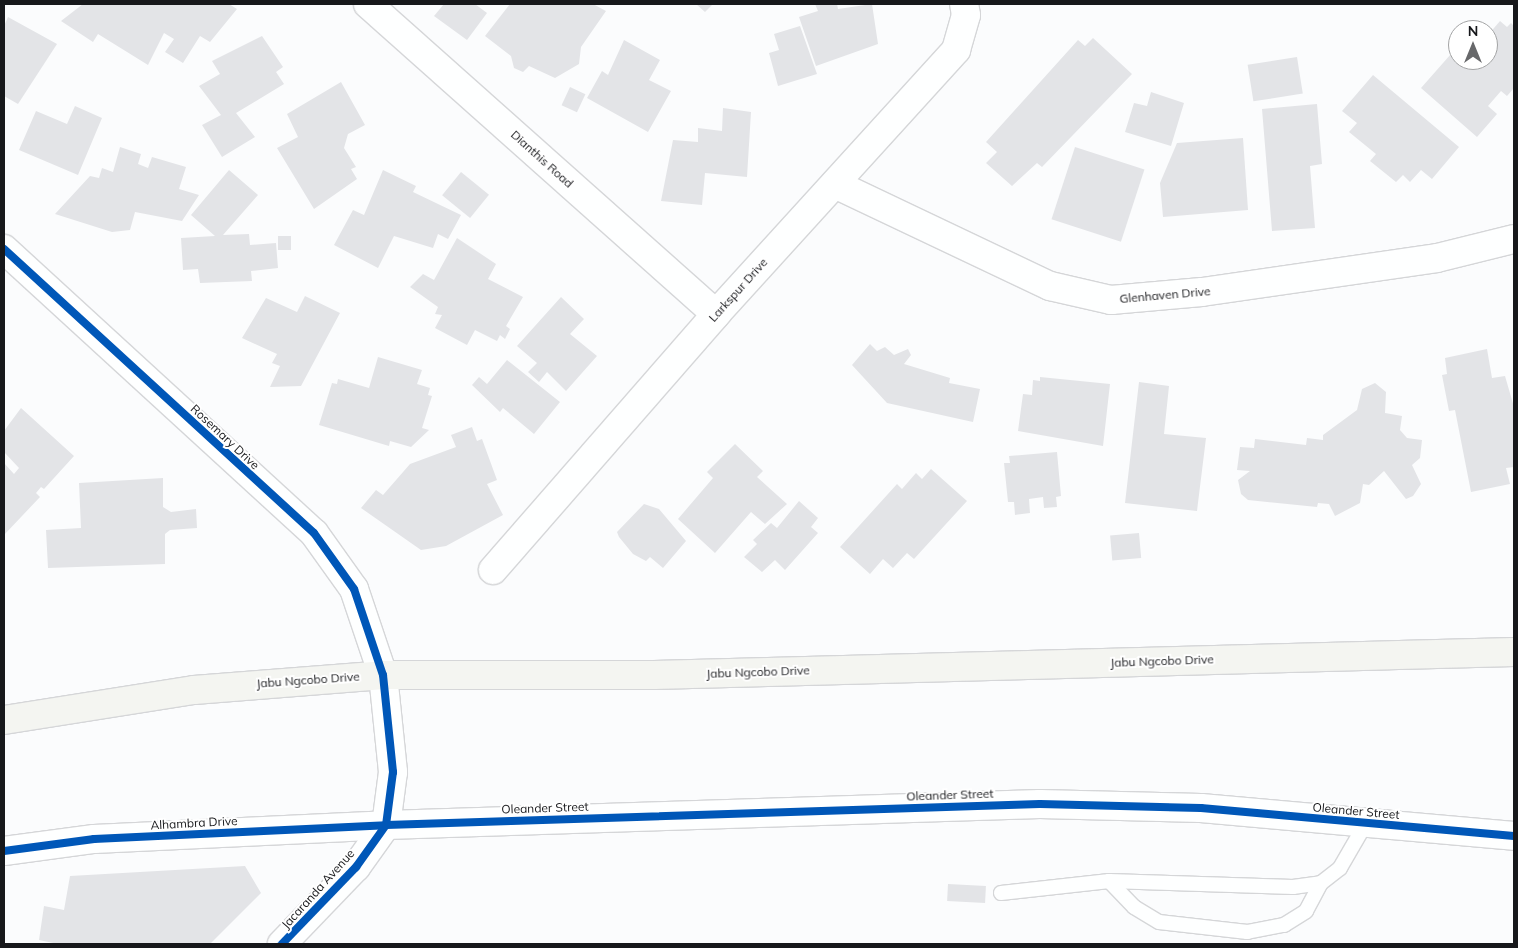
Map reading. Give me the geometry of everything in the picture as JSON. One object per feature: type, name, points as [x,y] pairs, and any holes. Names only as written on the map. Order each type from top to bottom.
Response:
[{"type":"main road","name":"Jabu Ngcobo Drive","points":[[4,720],[194,690],[383,675],[654,675],[1514,652]]},
{"type":"street","name":"Dianthis Road","points":[[368,4],[716,314]]},
{"type":"street","name":"Larkspur Drive","points":[[493,570],[716,314],[956,50],[966,15],[964,4]]},
{"type":"street","name":"Glenhaven Drive","points":[[835,184],[1050,286],[1111,300],[1202,292],[1437,258],[1514,239]]},
{"type":"street","name":"Rosemary Drive","points":[[4,249],[314,533],[354,589],[383,675]]},
{"type":"street","name":"Jacaranda Avenue","points":[[282,944],[356,867],[386,825],[393,772],[383,675]]},
{"type":"street","name":"Oleander Street","points":[[386,825],[1040,804],[1201,808],[1514,836]]},
{"type":"street","name":"Alhambra Drive","points":[[4,852],[94,839],[386,825]]},
{"type":"lane","points":[[1109,881],[1134,907],[1159,922],[1247,932],[1284,925],[1306,911],[1321,883],[1340,868],[1366,823]]},
{"type":"lane","points":[[1001,893],[1109,881],[1293,887],[1321,883]]},
{"type":"building","points":[[83,4],[229,4],[237,9],[210,42],[200,36],[183,63],[165,52],[174,39],[164,33],[148,65],[98,34],[93,42],[61,21]]},
{"type":"building","points":[[444,4],[475,4],[487,13],[467,40],[434,16]]},
{"type":"building","points":[[510,4],[593,4],[606,11],[581,47],[579,64],[555,78],[529,66],[523,72],[514,68],[511,56],[485,36]]},
{"type":"building","points":[[696,4],[713,4],[705,12]]},
{"type":"building","points":[[815,4],[837,4],[838,9],[872,4],[878,44],[816,66],[799,17],[818,11]]},
{"type":"building","points":[[8,17],[57,44],[18,104],[4,96],[4,26]]},
{"type":"building","points":[[1500,21],[1507,27],[1511,23],[1514,26],[1514,88],[1507,96],[1501,91],[1488,106],[1497,114],[1477,137],[1421,88],[1448,57],[1448,70],[1498,70],[1498,23]]},
{"type":"building","points":[[800,26],[817,74],[778,86],[769,53],[779,50],[774,34]]},
{"type":"building","points":[[262,36],[283,67],[276,72],[284,84],[236,113],[255,137],[222,157],[202,125],[221,115],[199,86],[220,74],[212,61]]},
{"type":"building","points":[[1093,38],[1132,74],[1042,167],[1037,163],[1012,186],[986,163],[997,152],[986,142],[1078,40],[1085,46]]},
{"type":"building","points":[[624,40],[660,60],[649,80],[671,91],[648,132],[587,98],[602,71],[608,75]]},
{"type":"building","points":[[1297,57],[1303,94],[1253,101],[1248,65]]},
{"type":"building","points":[[1373,75],[1459,147],[1432,179],[1421,170],[1410,182],[1403,175],[1396,182],[1370,161],[1376,154],[1349,132],[1357,123],[1342,111]]},
{"type":"building","points":[[341,82],[365,125],[348,134],[344,148],[356,167],[351,169],[357,179],[314,209],[277,148],[298,137],[287,114]]},
{"type":"building","points":[[570,87],[585,94],[577,112],[562,105]]},
{"type":"building","points":[[1151,92],[1184,103],[1171,146],[1125,132],[1134,103],[1147,106]]},
{"type":"building","points":[[1317,104],[1322,164],[1310,166],[1315,228],[1272,231],[1262,109]]},
{"type":"building","points":[[75,106],[102,118],[78,175],[19,150],[36,111],[67,124]]},
{"type":"building","points":[[723,108],[751,112],[747,177],[705,173],[702,205],[661,201],[673,140],[698,142],[698,128],[722,131]]},
{"type":"building","points":[[1243,138],[1248,210],[1163,217],[1160,183],[1177,143]]},
{"type":"building","points":[[120,147],[141,154],[138,164],[148,168],[152,157],[186,167],[179,189],[199,195],[182,221],[135,212],[130,230],[112,232],[55,214],[90,176],[99,178],[102,168],[113,172]]},
{"type":"building","points":[[1075,147],[1144,170],[1121,242],[1052,219]]},
{"type":"building","points":[[229,170],[258,195],[223,235],[249,234],[250,245],[276,243],[278,268],[251,271],[252,281],[200,283],[198,269],[183,270],[181,238],[215,236],[191,215]]},
{"type":"building","points":[[383,170],[416,186],[413,192],[461,215],[448,239],[438,234],[433,248],[394,236],[378,268],[334,245],[353,210],[364,215]]},
{"type":"building","points":[[461,172],[489,195],[470,218],[442,195]]},
{"type":"building","points":[[278,236],[291,236],[291,250],[278,250]]},
{"type":"building","points":[[457,238],[496,264],[488,279],[523,297],[506,326],[510,329],[505,339],[500,335],[497,341],[475,330],[467,345],[435,328],[442,315],[435,314],[438,307],[410,287],[423,274],[434,280]]},
{"type":"building","points":[[305,296],[340,313],[301,386],[270,387],[280,366],[272,363],[277,354],[242,338],[266,298],[297,312]]},
{"type":"building","points":[[561,297],[584,319],[570,334],[597,356],[566,391],[547,372],[539,382],[528,372],[537,363],[517,346]]},
{"type":"building","points":[[870,344],[877,351],[885,347],[894,355],[908,349],[911,355],[904,364],[950,378],[949,383],[980,389],[973,422],[887,403],[852,365]]},
{"type":"building","points":[[1487,349],[1492,378],[1505,376],[1514,407],[1514,467],[1506,468],[1510,484],[1471,492],[1455,410],[1449,411],[1442,375],[1447,374],[1445,358]]},
{"type":"building","points":[[378,357],[422,370],[417,384],[430,388],[428,395],[432,396],[422,428],[429,430],[411,447],[390,441],[389,446],[319,425],[332,383],[337,384],[338,379],[369,388]]},
{"type":"building","points":[[507,360],[560,402],[534,434],[503,408],[500,412],[472,385],[479,377],[487,384]]},
{"type":"building","points":[[1040,377],[1110,384],[1103,446],[1018,431],[1023,394],[1032,395],[1033,380],[1040,381]]},
{"type":"building","points":[[1139,382],[1169,386],[1164,434],[1206,438],[1197,511],[1125,503]]},
{"type":"building","points":[[1375,383],[1386,392],[1385,413],[1402,416],[1400,430],[1407,438],[1422,440],[1420,458],[1412,465],[1421,484],[1413,496],[1406,499],[1384,471],[1369,485],[1363,484],[1360,503],[1335,516],[1329,504],[1318,503],[1317,507],[1248,500],[1241,494],[1238,480],[1250,471],[1237,470],[1240,447],[1254,448],[1255,439],[1306,445],[1307,438],[1323,440],[1323,435],[1357,410],[1362,389]]},
{"type":"building","points":[[21,408],[74,456],[44,489],[41,487],[36,493],[40,497],[4,535],[4,463],[14,474],[19,468],[4,452],[4,431]]},
{"type":"building","points":[[472,427],[477,441],[482,439],[497,480],[487,484],[503,515],[446,546],[421,550],[361,508],[376,490],[383,495],[410,464],[456,447],[451,435]]},
{"type":"building","points":[[735,444],[763,471],[757,477],[787,504],[765,524],[751,512],[715,553],[678,519],[713,478],[707,472]]},
{"type":"building","points":[[1057,452],[1061,496],[1056,497],[1057,507],[1044,508],[1043,497],[1029,499],[1030,513],[1015,515],[1014,502],[1008,502],[1004,463],[1010,463],[1009,456]]},
{"type":"building","points":[[931,469],[967,501],[914,559],[907,553],[893,568],[883,559],[870,574],[840,547],[897,484],[902,489],[916,473],[922,479]]},
{"type":"building","points":[[163,478],[163,507],[171,512],[196,509],[197,528],[170,530],[165,534],[165,564],[48,568],[46,530],[81,528],[79,483]]},
{"type":"building","points":[[799,501],[818,518],[811,527],[818,533],[785,570],[775,560],[762,572],[744,557],[757,544],[753,540],[771,523],[777,528]]},
{"type":"building","points":[[644,504],[659,509],[686,541],[663,568],[650,557],[646,561],[633,554],[617,532]]},
{"type":"building","points":[[1139,533],[1141,558],[1112,560],[1110,536]]},
{"type":"building","points":[[245,866],[261,893],[210,944],[58,944],[39,940],[44,906],[64,910],[70,876]]},
{"type":"building","points":[[948,884],[986,886],[985,903],[947,901]]},
{"type":"cycle path","points":[[4,249],[314,533],[354,589],[383,675],[393,772],[386,825],[356,867],[282,944]]},
{"type":"cycle path","points":[[4,851],[94,839],[386,825],[1040,804],[1201,808],[1514,836]]}]
